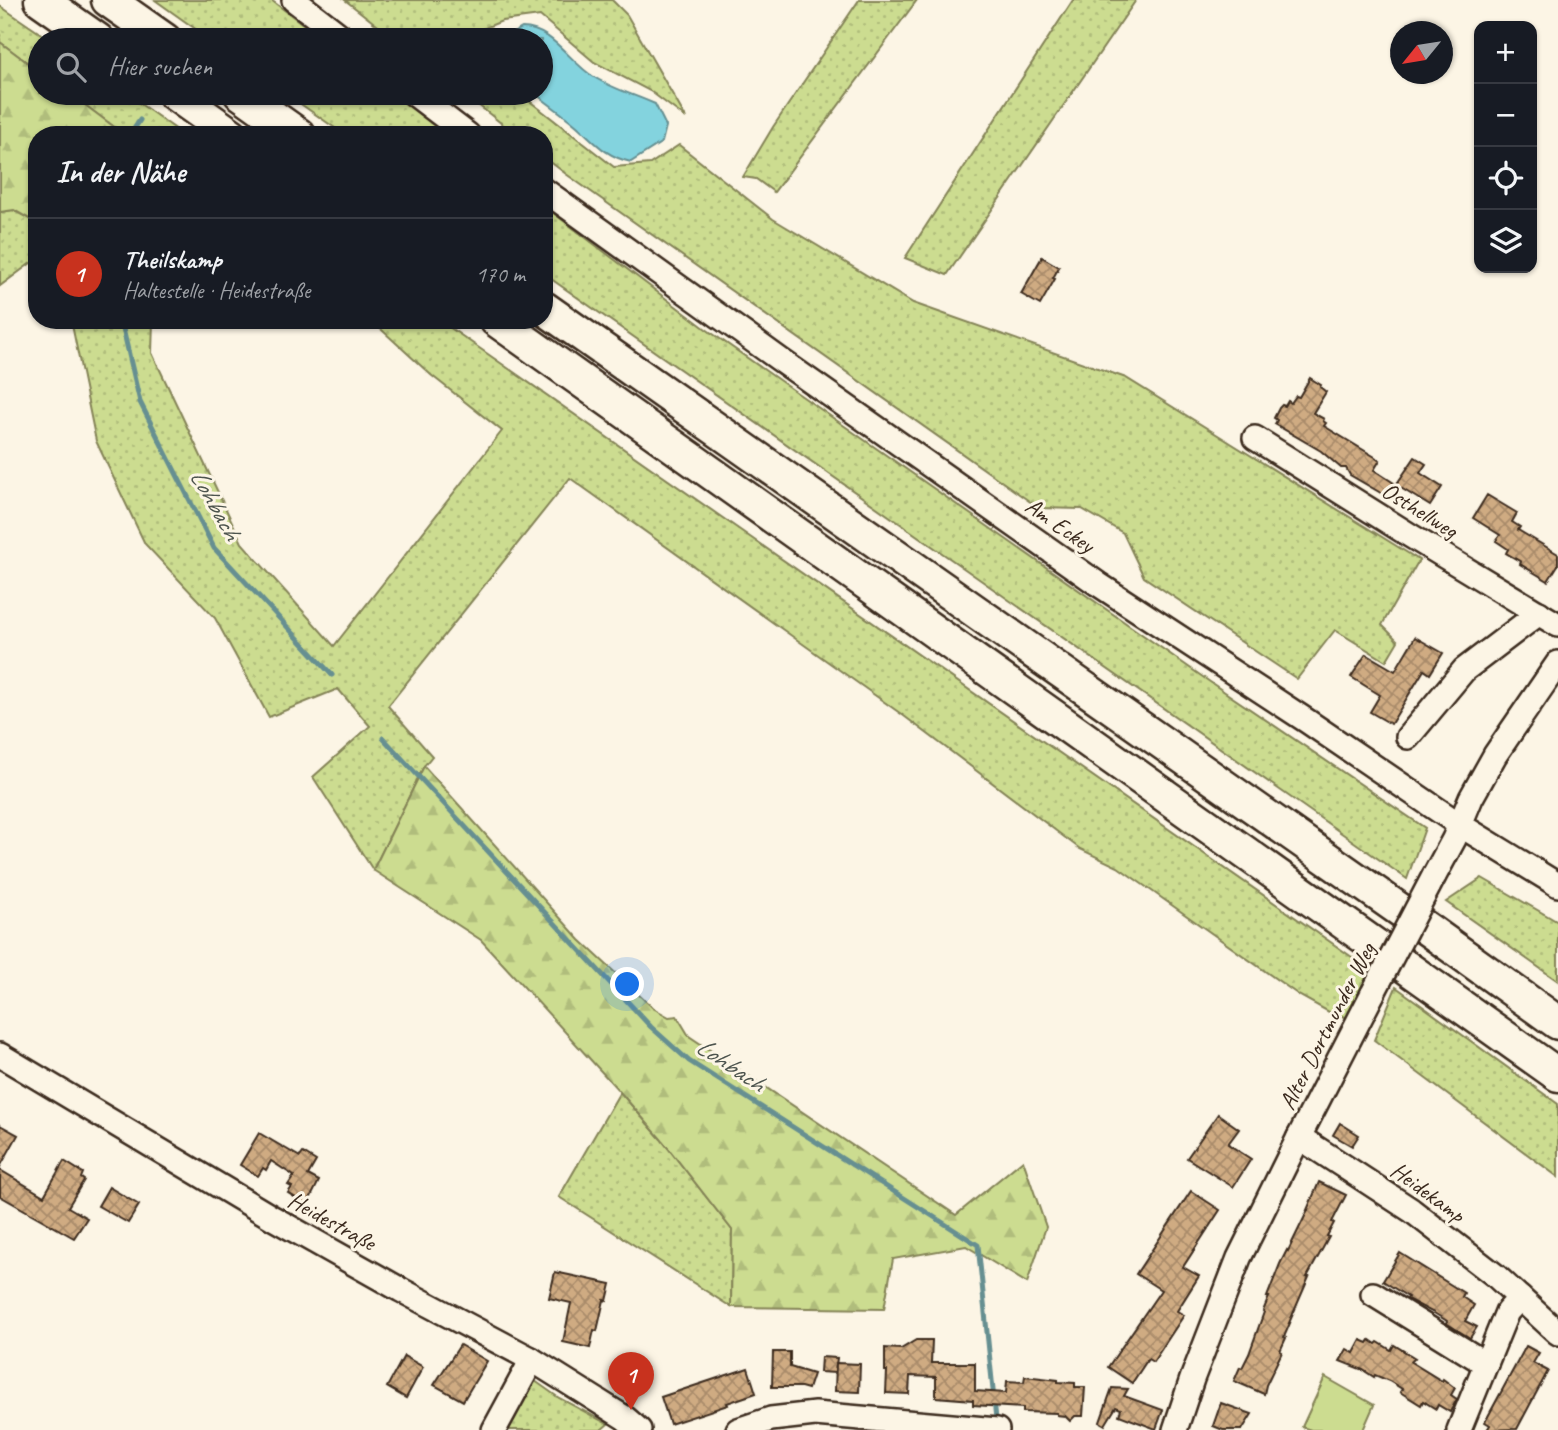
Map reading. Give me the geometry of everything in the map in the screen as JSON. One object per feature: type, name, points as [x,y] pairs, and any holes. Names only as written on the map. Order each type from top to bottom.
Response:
[{"type":"highway","points":[[41,0],[81,28]]},
{"type":"highway","points":[[108,0],[148,28]]},
{"type":"highway","points":[[190,105],[219,126]]},
{"type":"highway","points":[[257,105],[286,126]]},
{"type":"highway","points":[[553,313],[1558,1023]]},
{"type":"highway","points":[[509,329],[1558,1075]]},
{"type":"street","points":[[294,0],[330,28]]},
{"type":"street","points":[[429,105],[456,126]]},
{"type":"street","name":"Am Eckey","points":[[553,196],[1098,584],[1460,825],[1558,885]]},
{"type":"street","name":"Osthellweg","points":[[1255,438],[1548,619]]},
{"type":"street","points":[[1408,737],[1464,670],[1548,619]]},
{"type":"street","name":"Alter Dortmunder Weg","points":[[1175,1430],[1239,1258],[1299,1137],[1460,825],[1471,798],[1495,755],[1558,663]]},
{"type":"street","name":"Heidestraße","points":[[0,1055],[273,1218],[531,1359],[625,1418],[639,1430]]},
{"type":"street","name":"Heidekamp","points":[[1299,1137],[1411,1210],[1496,1276],[1558,1333]]},
{"type":"street","points":[[1373,1294],[1486,1364]]},
{"type":"street","points":[[1459,1430],[1507,1312],[1520,1298]]},
{"type":"street","points":[[494,1430],[531,1359]]},
{"type":"street","points":[[738,1430],[771,1419],[814,1414],[997,1430]]},
{"type":"green space","points":[[155,0],[271,0],[308,28],[194,28]]},
{"type":"green space","points":[[345,0],[612,0],[627,15],[686,118],[650,91],[594,62],[540,16],[502,21],[485,28],[381,28]]},
{"type":"green space","points":[[859,0],[917,0],[774,192],[756,179],[743,177],[773,127]]},
{"type":"green space","points":[[1073,0],[1136,0],[947,275],[905,258]]},
{"type":"green space","points":[[0,6],[32,28],[28,28],[28,63],[0,42]]},
{"type":"green space","points":[[0,42],[28,63],[28,105],[85,105],[113,126],[28,126],[28,218],[14,210],[0,212]]},
{"type":"green space","points":[[85,105],[142,105],[171,126],[113,126]]},
{"type":"green space","points":[[302,105],[410,105],[437,126],[332,126]]},
{"type":"green space","points":[[478,105],[535,105],[614,167],[650,164],[679,145],[773,219],[913,303],[1126,378],[1419,560],[1382,625],[1398,641],[1386,661],[1335,630],[1297,679],[1144,577],[1123,533],[1082,509],[1039,508],[566,174],[553,164],[553,126],[505,126]]},
{"type":"green space","points":[[13,210],[28,218],[28,265],[0,286],[0,212]]},
{"type":"green space","points":[[553,213],[706,329],[1210,682],[1425,828],[1407,879],[553,280]]},
{"type":"green space","points":[[73,329],[153,329],[152,353],[242,543],[334,646],[502,431],[431,375],[381,329],[452,329],[1372,971],[1348,1018],[1329,1012],[1300,996],[1118,867],[1080,849],[904,716],[570,478],[388,706],[432,756],[424,766],[373,870],[313,777],[370,726],[338,689],[269,717],[215,618],[145,544],[96,441]]},
{"type":"green space","points":[[424,766],[580,940],[653,1008],[669,1017],[677,1016],[689,1036],[956,1215],[1023,1160],[1046,1227],[1027,1283],[966,1246],[893,1259],[884,1309],[731,1307],[732,1230],[661,1139],[481,940],[373,870]]},
{"type":"green space","points":[[1482,878],[1558,922],[1558,981],[1446,902]]},
{"type":"green space","points":[[1396,987],[1558,1104],[1558,1177],[1374,1040]]},
{"type":"green space","points":[[620,1092],[661,1139],[732,1230],[731,1307],[559,1197]]},
{"type":"green space","points":[[521,1371],[559,1398],[608,1424],[601,1430],[492,1430]]},
{"type":"green space","points":[[1325,1377],[1374,1405],[1363,1430],[1311,1430],[1302,1427]]},
{"type":"water","points":[[553,41],[585,71],[601,81],[655,104],[666,126],[662,142],[631,162],[615,157],[601,148],[550,105],[553,105]]},
{"type":"building","points":[[1042,257],[1059,267],[1040,305],[1021,294]]},
{"type":"building","points":[[1310,378],[1326,392],[1313,413],[1324,419],[1324,426],[1380,460],[1374,470],[1394,483],[1386,496],[1350,475],[1346,468],[1341,468],[1321,451],[1275,424],[1277,420],[1274,418],[1279,408],[1285,406],[1288,401],[1291,403],[1296,396],[1299,397]]},
{"type":"building","points":[[1415,457],[1426,464],[1420,473],[1442,487],[1430,506],[1396,485]]},
{"type":"building","points":[[1487,495],[1517,513],[1512,522],[1520,527],[1518,530],[1558,554],[1558,565],[1548,581],[1506,553],[1508,549],[1496,541],[1500,535],[1473,518]]},
{"type":"building","points":[[1415,637],[1443,653],[1430,674],[1424,670],[1391,724],[1370,712],[1380,695],[1351,677],[1366,654],[1395,671]]},
{"type":"building","points":[[1218,1114],[1239,1129],[1228,1144],[1251,1159],[1233,1187],[1187,1158]]},
{"type":"building","points":[[1340,1123],[1359,1135],[1352,1146],[1333,1135]]},
{"type":"building","points":[[0,1125],[18,1135],[0,1167]]},
{"type":"building","points":[[259,1133],[300,1157],[303,1153],[316,1161],[308,1175],[319,1181],[307,1205],[288,1193],[292,1187],[288,1185],[294,1176],[271,1161],[266,1170],[263,1168],[258,1176],[240,1165]]},
{"type":"building","points":[[64,1161],[83,1173],[81,1178],[84,1180],[68,1207],[87,1218],[74,1238],[0,1196],[0,1170],[44,1196]]},
{"type":"building","points":[[1319,1182],[1346,1195],[1332,1222],[1334,1223],[1327,1236],[1329,1237],[1307,1277],[1284,1337],[1286,1338],[1280,1351],[1282,1352],[1264,1394],[1234,1381],[1249,1354],[1280,1264]]},
{"type":"building","points":[[109,1187],[139,1205],[128,1223],[98,1206]]},
{"type":"building","points":[[1191,1191],[1220,1210],[1183,1267],[1199,1276],[1177,1311],[1184,1315],[1153,1362],[1148,1359],[1132,1383],[1108,1367],[1161,1290],[1136,1274]]},
{"type":"building","points":[[1400,1253],[1464,1293],[1462,1297],[1474,1305],[1465,1321],[1477,1327],[1470,1338],[1383,1281]]},
{"type":"building","points":[[555,1272],[611,1284],[590,1348],[563,1342],[571,1303],[549,1298]]},
{"type":"building","points":[[916,1340],[932,1340],[931,1363],[975,1363],[975,1391],[1006,1393],[1007,1381],[1024,1382],[1025,1376],[1075,1383],[1075,1387],[1085,1387],[1083,1416],[1075,1416],[1070,1421],[1057,1413],[1023,1412],[1023,1408],[973,1405],[973,1400],[936,1397],[936,1377],[910,1376],[909,1394],[886,1393],[885,1348],[901,1349]]},
{"type":"building","points":[[1361,1340],[1368,1343],[1370,1340],[1376,1344],[1378,1342],[1391,1350],[1394,1345],[1415,1358],[1411,1362],[1455,1388],[1451,1395],[1457,1399],[1450,1412],[1438,1405],[1436,1409],[1423,1401],[1421,1405],[1400,1392],[1402,1389],[1389,1381],[1340,1361],[1347,1349],[1354,1353]]},
{"type":"building","points":[[460,1345],[487,1361],[463,1401],[434,1385]]},
{"type":"building","points":[[1526,1346],[1539,1353],[1533,1363],[1548,1371],[1517,1429],[1487,1430],[1490,1425],[1485,1422]]},
{"type":"building","points":[[773,1352],[790,1352],[790,1367],[813,1374],[808,1389],[772,1387]]},
{"type":"building","points":[[404,1356],[423,1367],[406,1398],[387,1387]]},
{"type":"building","points":[[821,1357],[837,1358],[835,1373],[820,1372]]},
{"type":"building","points":[[836,1363],[860,1364],[859,1392],[835,1391]]},
{"type":"building","points":[[748,1368],[756,1393],[670,1424],[661,1397]]},
{"type":"building","points":[[1112,1388],[1128,1389],[1124,1396],[1163,1410],[1156,1429],[1119,1415],[1121,1409],[1116,1407],[1105,1425],[1100,1422]]},
{"type":"building","points":[[1221,1403],[1252,1414],[1242,1430],[1223,1430],[1213,1426]]},
{"type":"waterway","name":"Lohbach","points":[[136,126],[140,120]]},
{"type":"waterway","name":"Lohbach","points":[[123,329],[140,402],[214,548],[332,675]]},
{"type":"waterway","name":"Lohbach","points":[[383,738],[651,1027],[689,1061],[978,1245],[996,1419]]},
{"type":"place","name":"Theilskamp","points":[[631,1410]]}]
